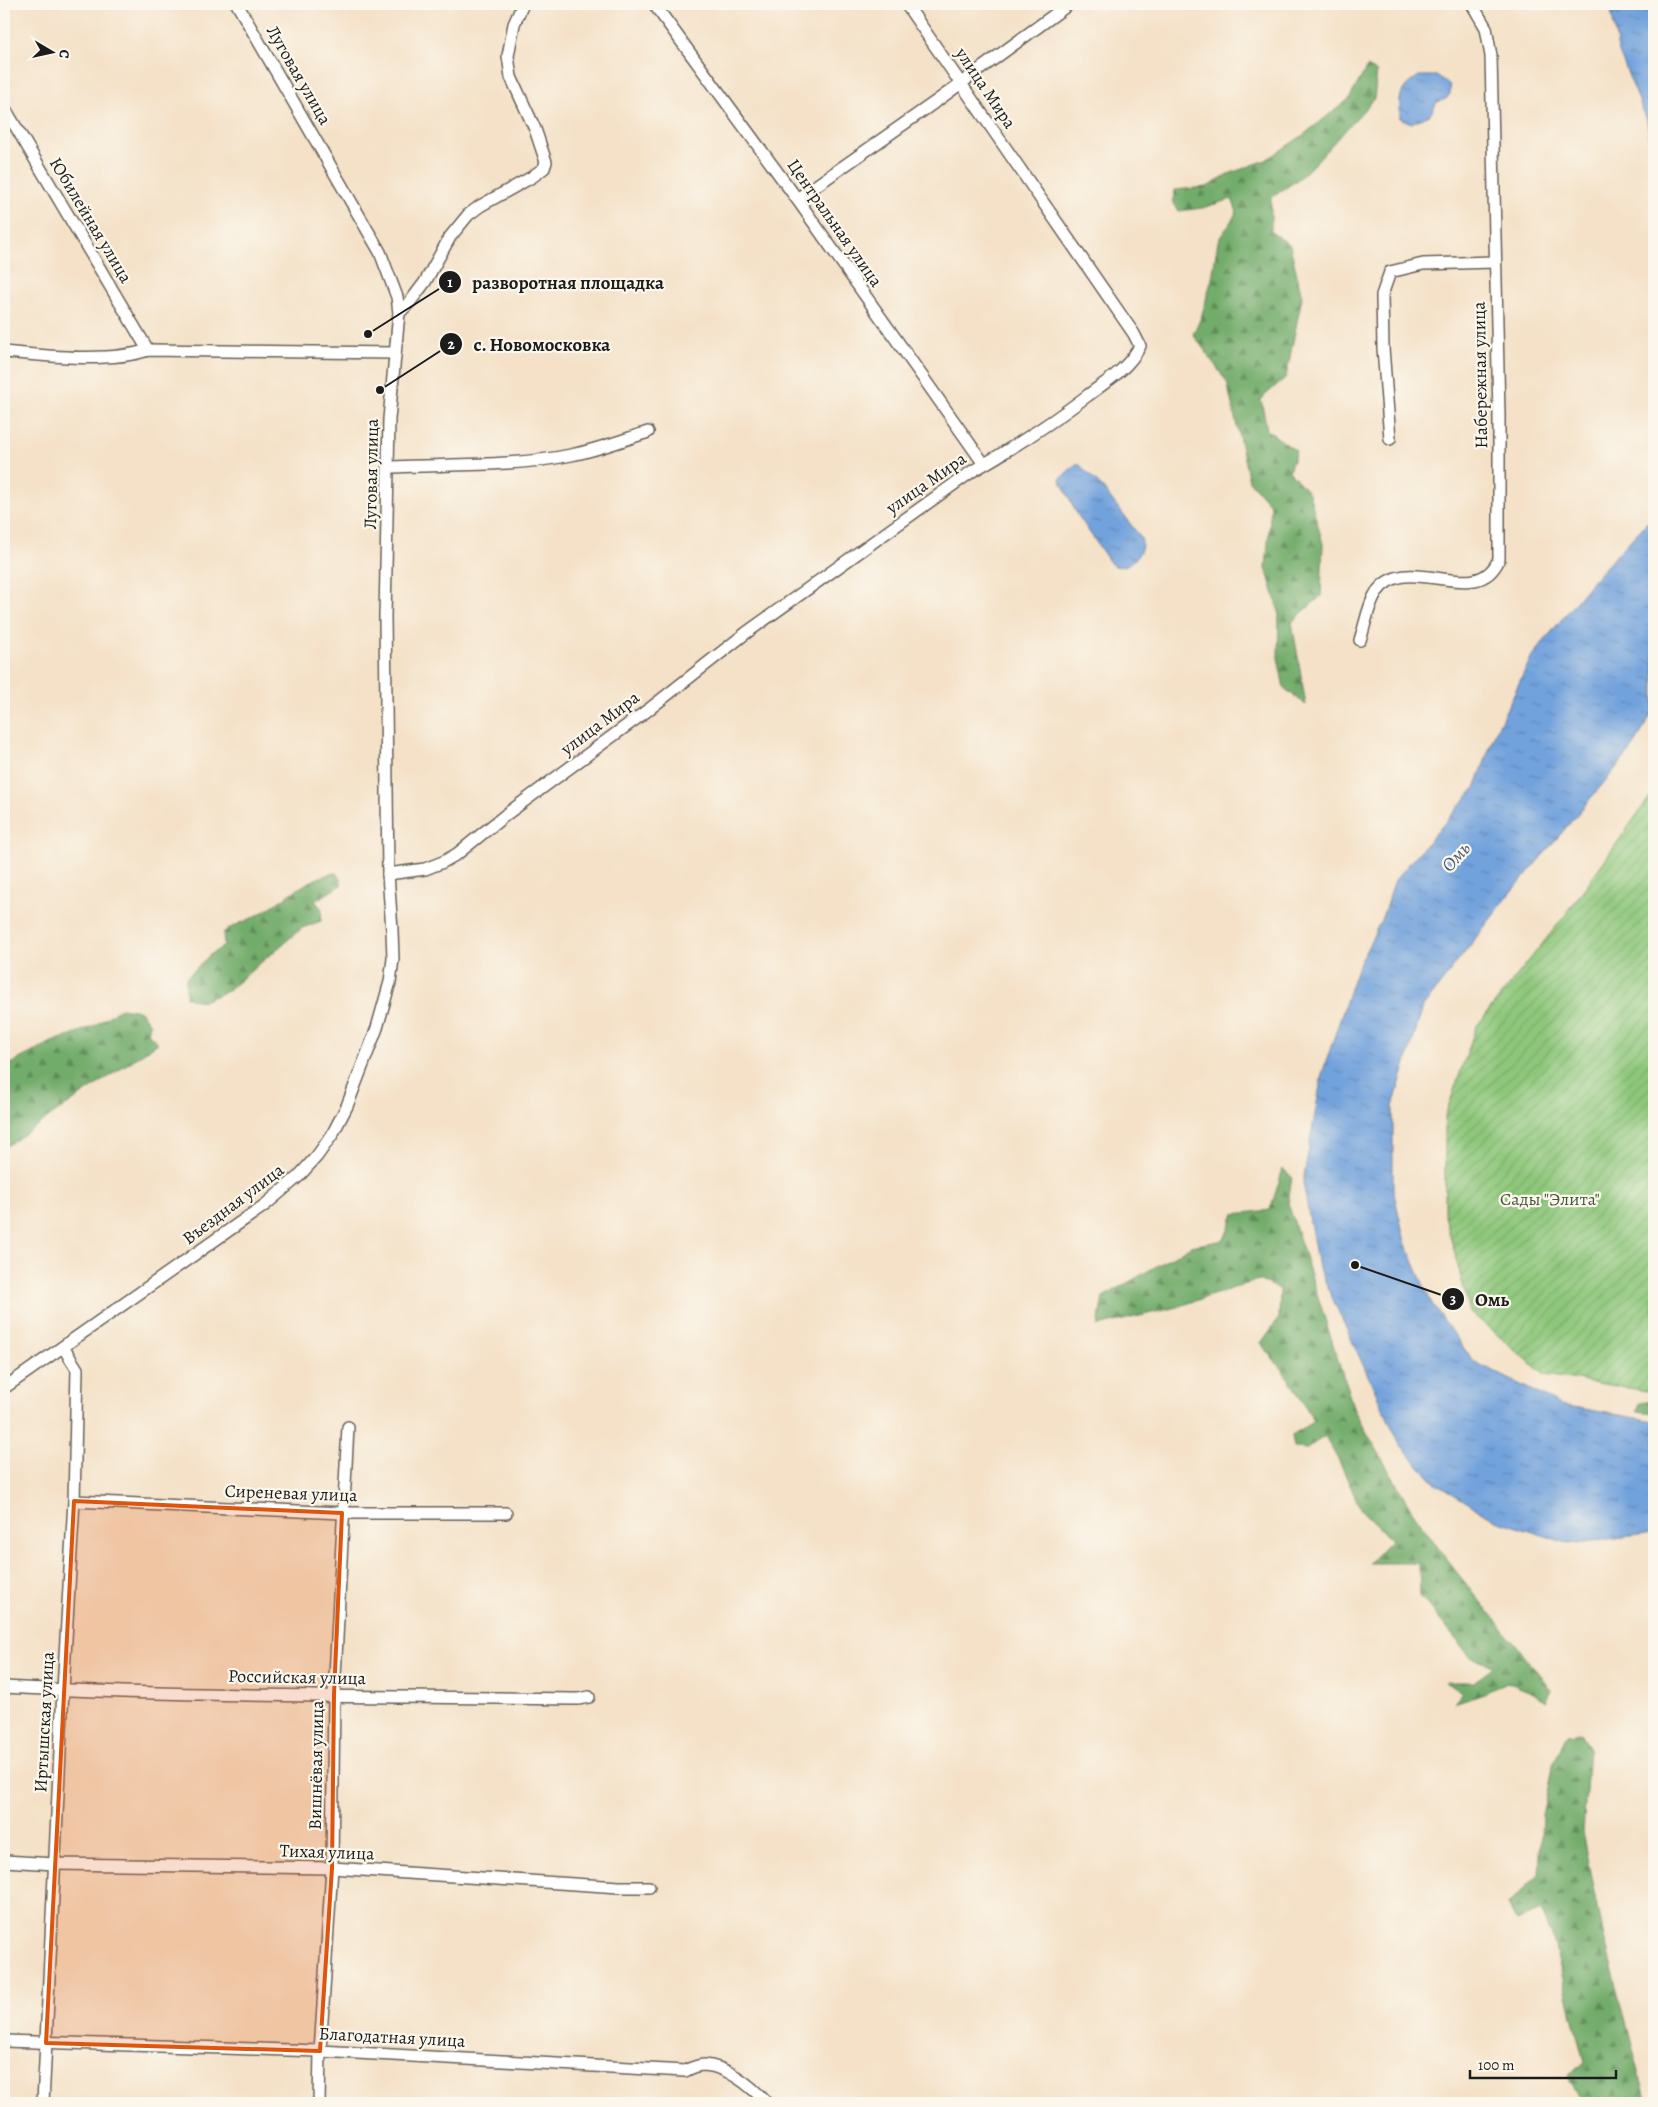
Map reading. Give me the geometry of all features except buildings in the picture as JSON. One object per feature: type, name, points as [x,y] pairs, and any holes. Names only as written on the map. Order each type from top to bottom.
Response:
[{"type":"street","name":"Луговая улица","points":[[237,4],[380,252],[392,279],[397,297],[399,313],[390,396],[386,617],[388,871]]},
{"type":"street","points":[[399,313],[425,282],[450,237],[468,215],[544,168],[546,162],[536,129],[511,77],[508,56],[514,24],[523,4]]},
{"type":"street","name":"Центральная улица","points":[[654,4],[797,198],[984,464]]},
{"type":"street","name":"улица Мира","points":[[388,871],[425,869],[457,854],[508,813],[648,710],[746,633],[984,464],[1006,453],[1120,372],[1133,359],[1140,346],[1134,334],[906,4]]},
{"type":"street","points":[[797,198],[962,83],[1069,4]]},
{"type":"street","name":"Набережная улица","points":[[1360,640],[1376,593],[1387,581],[1400,575],[1463,581],[1484,579],[1494,571],[1499,559],[1496,262],[1491,56],[1486,28],[1472,4]]},
{"type":"street","name":"Юбилейная улица","points":[[4,107],[148,350]]},
{"type":"street","points":[[1390,439],[1383,348],[1382,295],[1390,272],[1423,264],[1496,262]]},
{"type":"street","points":[[4,352],[65,357],[136,354],[148,350],[395,353]]},
{"type":"street","points":[[389,466],[496,463],[571,455],[648,432]]},
{"type":"street","name":"Въездная улица","points":[[4,1388],[265,1205],[299,1176],[317,1156],[332,1135],[348,1106],[374,1037],[390,982],[393,960],[388,871]]},
{"type":"street","name":"Иртышская улица","points":[[43,2103],[74,1501],[77,1370],[63,1347]]},
{"type":"street","name":"Вишнёвая улица","points":[[320,2103],[320,2051],[332,1868],[334,1695],[342,1513],[348,1428]]},
{"type":"street","name":"Сиреневая улица","points":[[74,1501],[342,1513],[506,1513]]},
{"type":"street","name":"Российская улица","points":[[4,1687],[63,1690],[579,1700],[589,1697]]},
{"type":"street","name":"Тихая улица","points":[[4,1861],[55,1864],[332,1868],[619,1888],[649,1887]]},
{"type":"street","name":"Благодатная улица","points":[[4,2041],[46,2044],[320,2051],[685,2071],[706,2065],[734,2076],[754,2088],[766,2102]]},
{"type":"highlighted area","points":[[74,1501],[342,1513],[334,1695],[332,1868],[320,2051],[46,2043]]},
{"type":"green space","points":[[1367,67],[1377,72],[1374,99],[1311,167],[1297,180],[1271,198],[1271,232],[1290,245],[1302,297],[1286,377],[1261,399],[1267,430],[1296,451],[1289,471],[1309,493],[1323,544],[1321,596],[1292,622],[1306,705],[1284,688],[1278,658],[1279,612],[1266,568],[1271,506],[1249,481],[1227,382],[1193,334],[1201,318],[1212,278],[1218,241],[1237,212],[1232,199],[1202,208],[1179,211],[1173,203],[1175,190],[1207,187],[1231,173],[1266,160],[1302,136],[1349,99]]},
{"type":"green space","name":"Сады \"Элита\"","points":[[1654,791],[1654,1392],[1545,1375],[1470,1312],[1445,1216],[1445,1116],[1476,1027],[1566,914]]},
{"type":"green space","points":[[336,873],[341,880],[341,885],[315,901],[322,909],[321,921],[302,928],[227,991],[203,1001],[186,998],[186,978],[211,954],[224,946],[223,933],[264,912],[304,885]]},
{"type":"green space","points":[[121,1008],[140,1011],[150,1024],[148,1033],[158,1043],[4,1148],[4,1067],[52,1042],[94,1026]]},
{"type":"green space","points":[[1283,1169],[1292,1177],[1288,1203],[1354,1410],[1411,1509],[1446,1559],[1552,1690],[1546,1701],[1529,1691],[1507,1682],[1484,1693],[1454,1703],[1463,1692],[1444,1682],[1474,1682],[1494,1667],[1468,1654],[1420,1596],[1419,1563],[1369,1563],[1391,1540],[1361,1510],[1342,1467],[1325,1436],[1306,1449],[1294,1448],[1292,1435],[1314,1421],[1289,1379],[1261,1343],[1279,1318],[1280,1289],[1258,1280],[1177,1307],[1098,1326],[1103,1297],[1191,1246],[1224,1240],[1234,1214],[1270,1210]]},
{"type":"green space","points":[[1654,1401],[1654,1413],[1637,1411],[1640,1403]]},
{"type":"green space","points":[[1581,1732],[1589,1749],[1583,1832],[1604,1937],[1647,2103],[1585,2103],[1581,2101],[1568,2076],[1584,2063],[1552,1935],[1541,1911],[1516,1921],[1508,1904],[1539,1875],[1542,1816],[1552,1767],[1567,1734]]},
{"type":"water","points":[[1610,4],[1654,4],[1654,170],[1647,120],[1618,50]]},
{"type":"water","points":[[1419,76],[1438,76],[1450,86],[1450,94],[1446,99],[1437,102],[1430,115],[1411,123],[1400,118],[1400,98],[1407,85]]},
{"type":"water","points":[[1076,464],[1079,464],[1103,488],[1141,538],[1141,550],[1134,560],[1128,564],[1117,566],[1111,564],[1077,514],[1060,479]]},
{"type":"water","points":[[1654,515],[1654,709],[1633,748],[1505,900],[1423,1007],[1393,1106],[1393,1189],[1405,1242],[1431,1302],[1473,1361],[1561,1405],[1654,1421],[1654,1533],[1570,1544],[1496,1520],[1434,1482],[1399,1443],[1318,1267],[1303,1182],[1322,1074],[1356,971],[1381,920],[1395,880],[1475,788],[1496,731],[1532,656],[1596,577]]},
{"type":"place","name":"разворотная площадка","points":[[368,334]]},
{"type":"place","name":"с. Новомосковка","points":[[380,390]]},
{"type":"place","name":"Омь","points":[[1355,1265]]}]
